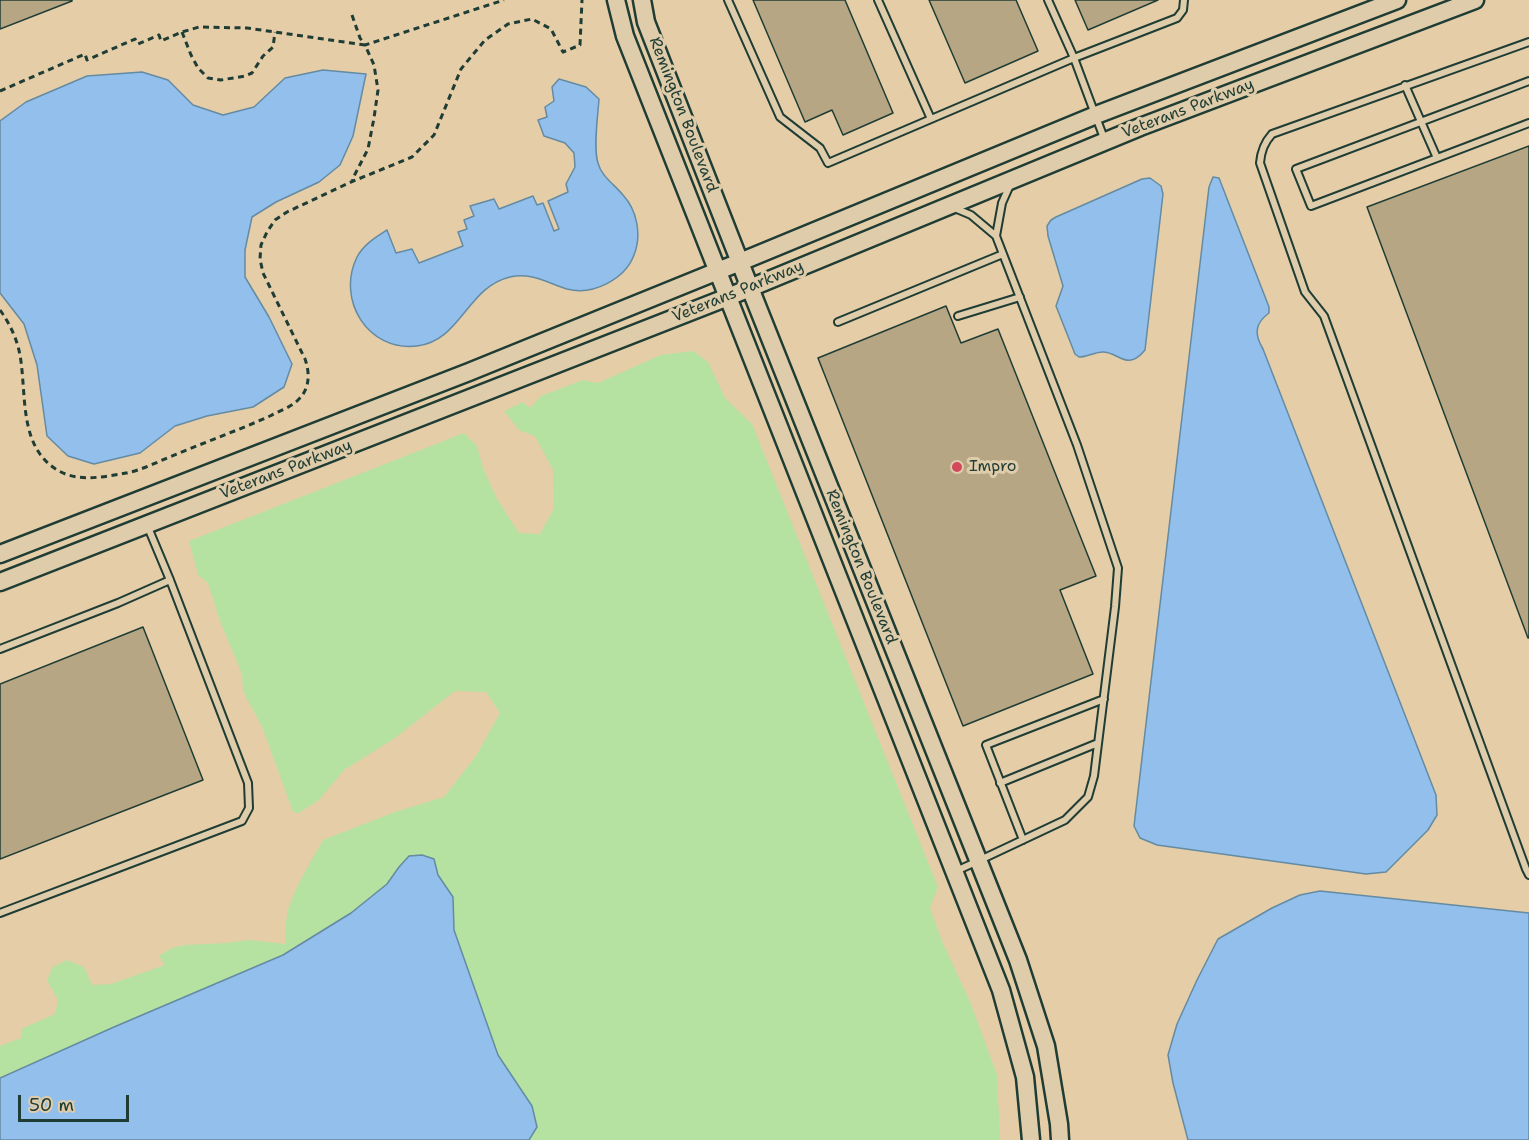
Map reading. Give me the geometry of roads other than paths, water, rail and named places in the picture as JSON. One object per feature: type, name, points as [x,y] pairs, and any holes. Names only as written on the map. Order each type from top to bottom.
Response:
[{"type":"main road","name":"Remington Boulevard","points":[[616,0],[625,36],[1001,990],[1024,1077],[1031,1140]]},
{"type":"main road","name":"Remington Boulevard","points":[[642,0],[646,22],[750,288],[1018,960],[1046,1046],[1060,1140]]},
{"type":"main road","name":"Veterans Parkway","points":[[0,554],[469,372],[1096,115],[1397,0]]},
{"type":"main road","name":"Veterans Parkway","points":[[0,582],[728,297],[1140,127],[1475,0]]},
{"type":"lane","points":[[728,0],[780,117],[820,148],[828,163],[1074,58],[1178,18],[1183,10],[1184,0]]},
{"type":"lane","points":[[878,0],[931,119]]},
{"type":"lane","points":[[1048,0],[1074,58],[1105,141]]},
{"type":"lane","points":[[1529,42],[1272,134],[1264,142],[1260,163],[1305,292],[1324,316],[1529,875]]},
{"type":"lane","points":[[1529,81],[1296,169],[1311,206],[1529,123]]},
{"type":"lane","points":[[1405,85],[1437,158]]},
{"type":"lane","points":[[996,236],[1002,203],[1012,180]]},
{"type":"lane","points":[[948,206],[971,215],[996,236],[1077,445],[1118,568],[1094,776],[1088,797],[1065,820],[954,872]]},
{"type":"lane","points":[[838,322],[1003,254]]},
{"type":"lane","points":[[958,316],[1020,297]]},
{"type":"lane","points":[[0,913],[242,820],[249,808],[248,783],[147,524]]},
{"type":"lane","points":[[0,649],[170,580]]},
{"type":"lane","points":[[1023,840],[986,745],[1104,699]]},
{"type":"lane","points":[[1000,783],[1098,743]]},
{"type":"water","points":[[323,70],[366,74],[353,136],[340,165],[319,182],[276,202],[252,217],[245,250],[245,277],[269,317],[292,364],[284,387],[253,407],[207,416],[175,426],[140,453],[94,464],[68,456],[47,436],[37,365],[24,324],[0,293],[0,121],[26,102],[87,76],[142,72],[168,80],[193,105],[223,115],[254,107],[285,78]]},
{"type":"water","points":[[559,79],[586,87],[599,99],[596,140],[598,163],[605,176],[628,201],[637,223],[638,239],[630,264],[607,284],[587,290],[567,289],[525,276],[510,277],[495,283],[484,291],[444,335],[432,342],[417,346],[399,346],[384,341],[371,332],[361,320],[354,306],[351,290],[352,273],[357,257],[363,248],[387,230],[396,253],[412,249],[419,263],[463,246],[458,232],[467,229],[464,220],[474,216],[470,206],[494,199],[499,209],[533,196],[537,205],[543,203],[554,231],[559,229],[548,201],[568,192],[566,184],[575,167],[574,153],[565,143],[544,136],[538,120],[547,117],[545,107],[554,101],[552,87]]},
{"type":"water","points":[[1213,177],[1219,178],[1269,307],[1269,313],[1257,329],[1258,338],[1436,795],[1437,815],[1428,830],[1386,872],[1366,874],[1157,845],[1140,838],[1134,826],[1209,187]]},
{"type":"water","points":[[1150,178],[1161,186],[1163,194],[1145,350],[1133,360],[1103,352],[1079,357],[1075,354],[1056,306],[1063,286],[1047,226],[1056,217],[1142,179]]},
{"type":"water","points":[[422,855],[434,859],[438,875],[453,897],[454,930],[498,1055],[532,1106],[537,1127],[529,1140],[0,1140],[0,1078],[283,955],[351,913],[387,884],[409,856]]},
{"type":"water","points":[[1320,891],[1529,913],[1529,1140],[1188,1140],[1168,1055],[1177,1024],[1218,939],[1272,908],[1300,895]]},
{"type":"place","name":"Impro","points":[[957,467]]}]
